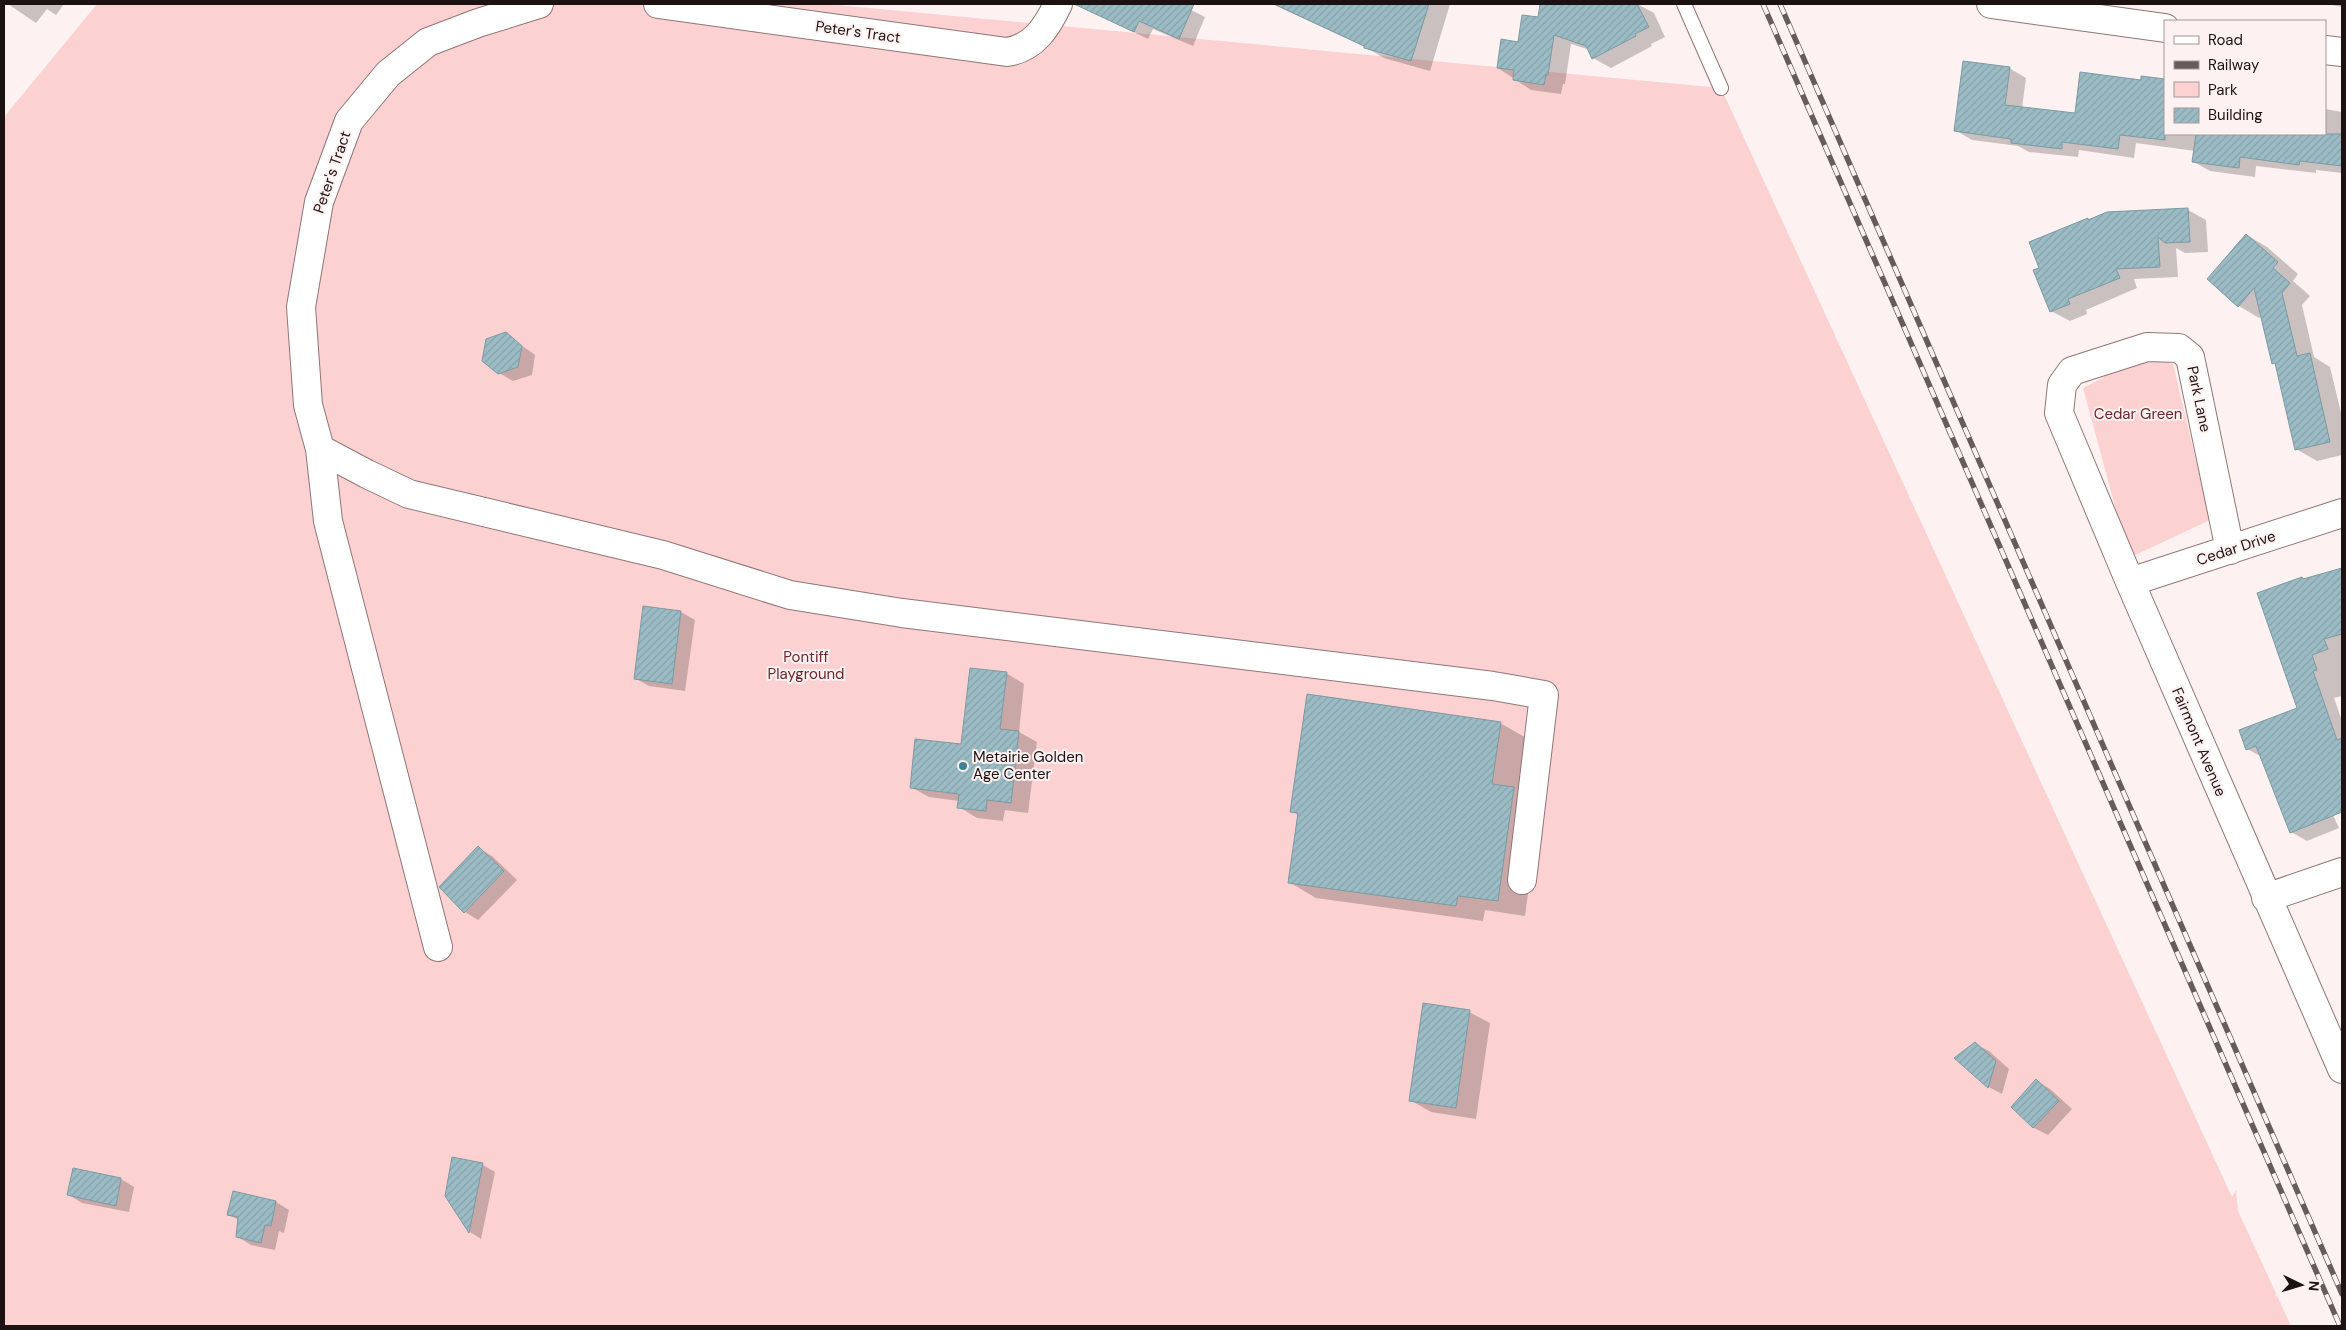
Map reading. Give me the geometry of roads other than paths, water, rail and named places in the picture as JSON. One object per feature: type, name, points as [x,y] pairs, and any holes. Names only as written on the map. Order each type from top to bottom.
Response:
[{"type":"street","name":"Peter's Tract","points":[[438,947],[328,521],[320,449],[308,405],[301,307],[319,202],[349,122],[388,74],[428,42],[478,23],[539,4]]},
{"type":"street","name":"Peter's Tract","points":[[658,4],[1007,52],[1022,50],[1053,14]]},
{"type":"street","points":[[1992,4],[2164,28]]},
{"type":"street","points":[[2326,50],[2342,52]]},
{"type":"street","name":"Park Lane","points":[[2059,413],[2062,384],[2072,371],[2147,347],[2179,348],[2190,357],[2230,550]]},
{"type":"street","name":"Fairmont Avenue","points":[[2059,413],[2266,898],[2342,1069]]},
{"type":"street","points":[[320,449],[366,474],[409,494],[663,555],[790,596],[902,614],[1493,686],[1544,695],[1522,880]]},
{"type":"street","name":"Cedar Drive","points":[[2130,582],[2342,514]]},
{"type":"street","points":[[2266,898],[2342,872]]},
{"type":"lane","points":[[1684,4],[1721,88]]},
{"type":"railway","points":[[1763,4],[2340,1326]]},
{"type":"railway","points":[[1780,4],[2342,1294]]},
{"type":"place","name":"Metairie Golden Age Center","points":[[963,766]]},
{"type":"park label","name":"Cedar Green","points":[[2138,414]]},
{"type":"park label","name":"Pontiff Playground","points":[[806,666]]}]
